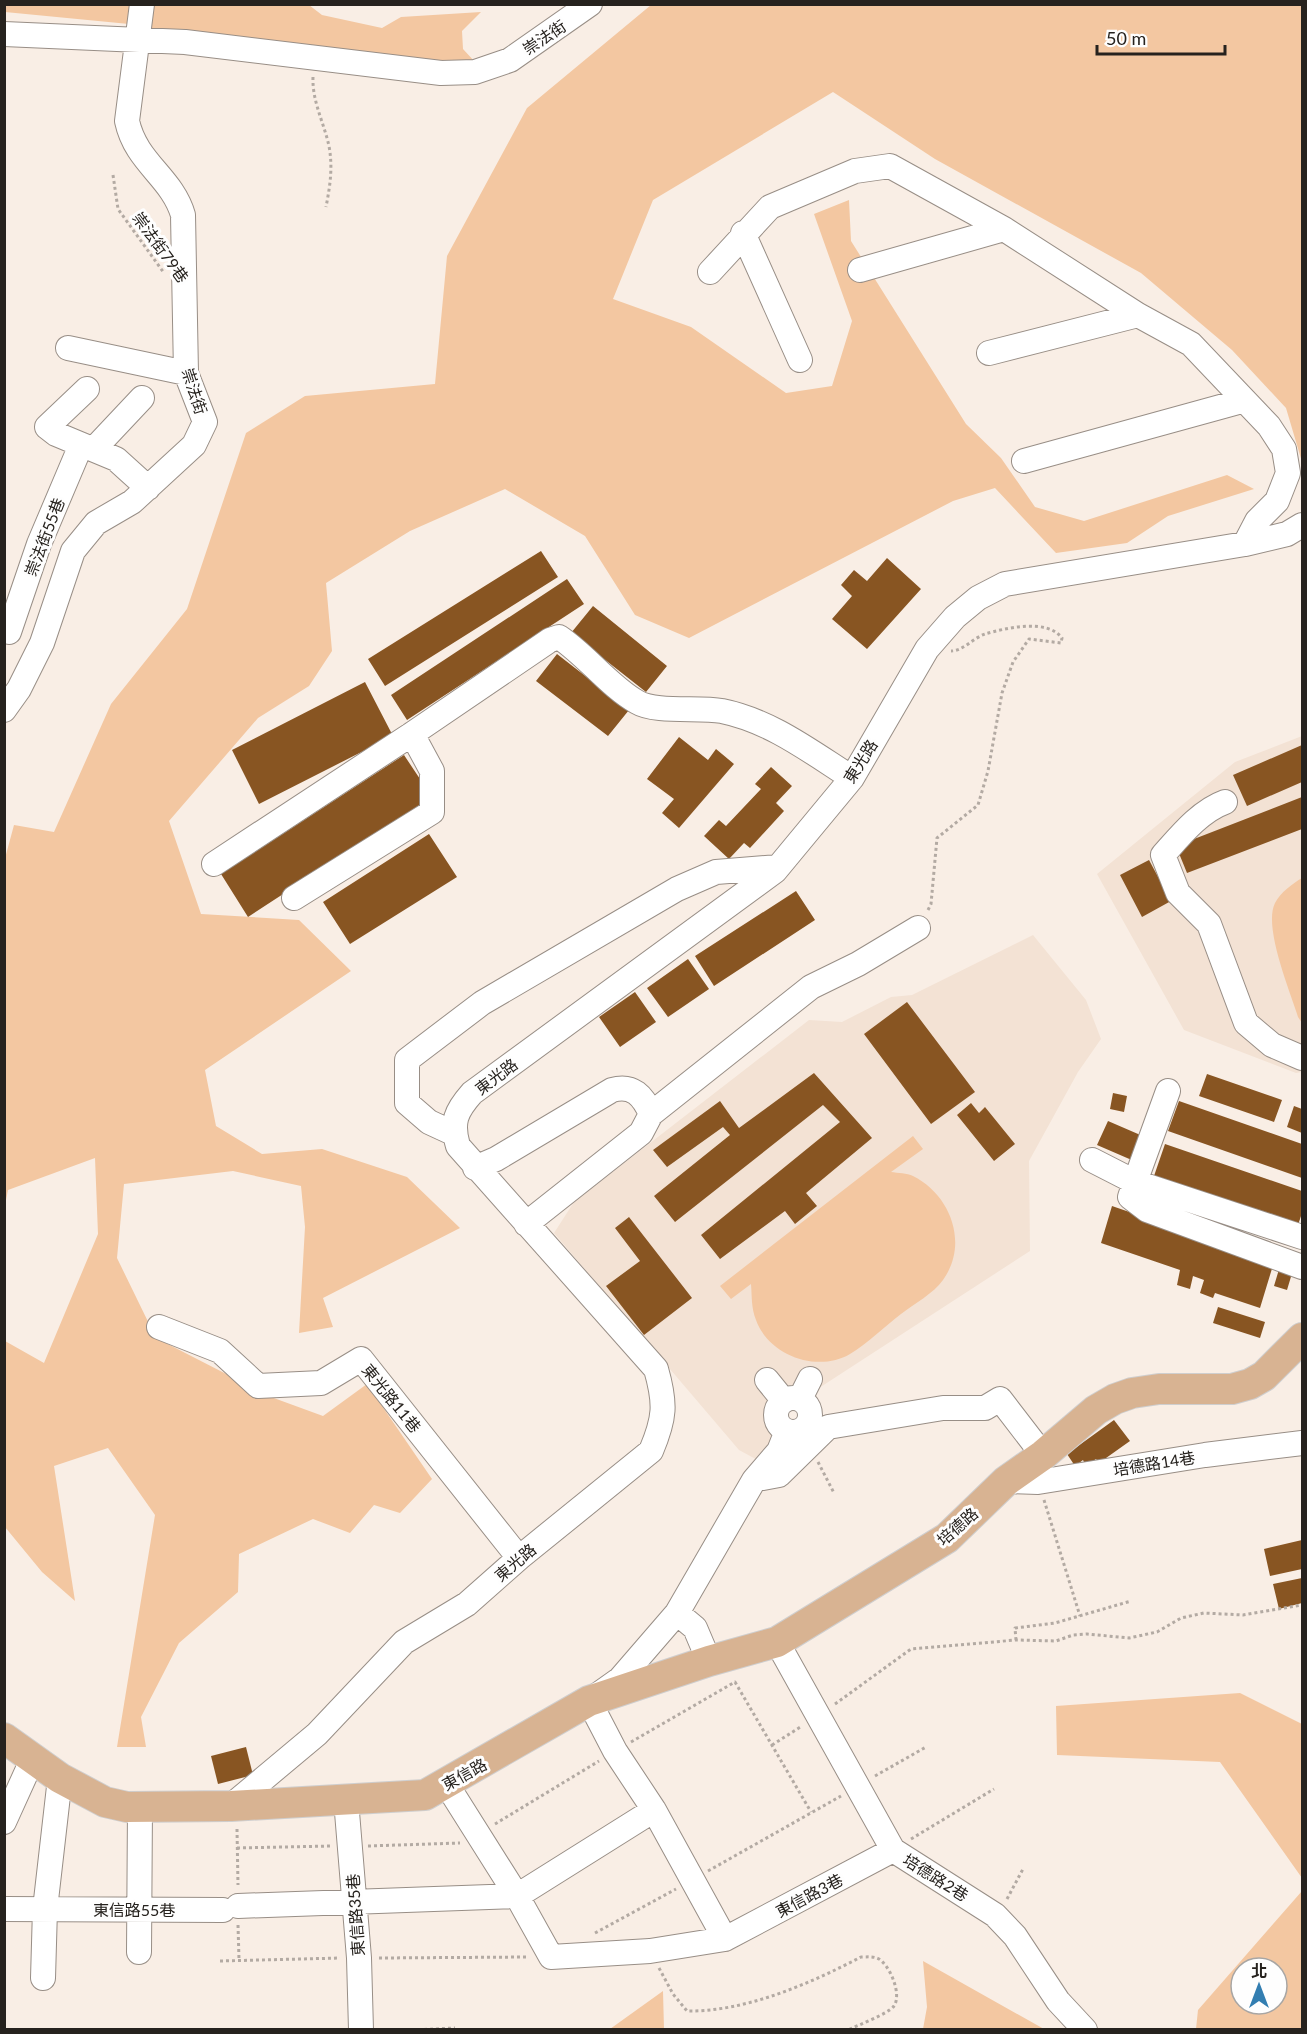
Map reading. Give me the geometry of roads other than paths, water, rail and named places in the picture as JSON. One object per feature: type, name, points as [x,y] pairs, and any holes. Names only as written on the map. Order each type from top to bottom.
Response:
[{"type":"main road","name":"培德路","points":[[590,1701],[709,1661],[777,1642],[947,1538],[1006,1480],[1041,1468],[1096,1410],[1132,1393],[1159,1389],[1232,1389],[1250,1384],[1264,1376],[1302,1338]]},
{"type":"main road","name":"東信路","points":[[14,1750],[105,1802],[140,1807],[231,1806],[425,1795],[447,1785],[590,1701]]},
{"type":"street","points":[[139,41],[142,4]]},
{"type":"street","name":"崇法街","points":[[4,34],[184,42],[441,73],[475,72],[510,60],[590,4]]},
{"type":"street","name":"崇法街","points":[[4,710],[42,643],[74,550],[96,523],[148,488],[194,445],[205,422],[186,373],[185,228],[180,204],[139,153],[130,136],[128,105],[139,41]]},
{"type":"street","points":[[710,272],[770,207],[855,171],[890,166],[1004,230],[1138,315],[1191,344],[1269,426],[1284,449],[1288,473],[1277,501],[1257,521],[1245,544]]},
{"type":"street","points":[[860,270],[1004,230]]},
{"type":"street","points":[[744,233],[800,360]]},
{"type":"street","points":[[989,352],[1138,315]]},
{"type":"street","points":[[68,348],[186,373]]},
{"type":"street","points":[[87,389],[47,427],[116,459],[148,488]]},
{"type":"street","points":[[88,447],[142,398]]},
{"type":"street","points":[[1024,461],[1242,400]]},
{"type":"street","name":"崇法街55巷","points":[[9,632],[39,544],[88,447]]},
{"type":"street","name":"東光路","points":[[231,1806],[317,1734],[404,1642],[467,1604],[519,1558],[651,1451],[659,1431],[664,1398],[656,1369],[475,1168],[458,1146],[454,1134],[456,1112],[472,1093],[778,867],[852,778],[927,649],[970,604],[1005,584],[1245,544],[1287,534],[1302,525]]},
{"type":"street","points":[[214,864],[550,640],[559,637],[637,702],[659,709],[683,707],[722,711],[765,724],[852,778]]},
{"type":"street","points":[[294,898],[432,812],[432,771],[412,734]]},
{"type":"street","points":[[1225,802],[1214,806],[1185,830],[1162,855],[1178,892],[1209,924],[1246,1023],[1272,1045],[1302,1058]]},
{"type":"street","points":[[454,1134],[429,1122],[407,1104],[407,1060],[482,1003],[677,889],[716,872],[778,867]]},
{"type":"street","points":[[526,1224],[641,1133],[651,1114],[811,987],[858,964],[918,928]]},
{"type":"street","points":[[475,1168],[496,1159],[612,1090],[622,1087],[631,1089],[644,1099],[651,1114]]},
{"type":"street","points":[[1168,1090],[1130,1197],[1147,1210],[1302,1267]]},
{"type":"street","points":[[1092,1160],[1135,1182],[1302,1237]]},
{"type":"street","name":"東光路11巷","points":[[159,1328],[220,1351],[258,1386],[321,1383],[361,1359],[519,1558]]},
{"type":"street","name":"東信路","points":[[590,1701],[620,1679],[677,1613],[754,1480],[779,1451],[787,1431],[777,1419],[778,1409],[798,1393],[767,1380]]},
{"type":"street","points":[[754,1480],[779,1475],[828,1426],[943,1408],[985,1408],[1000,1400],[1041,1468]]},
{"type":"street","name":"培德路14巷","points":[[1041,1468],[1205,1455],[1302,1443]]},
{"type":"street","points":[[677,1613],[695,1628],[709,1661]]},
{"type":"street","name":"培德路2巷","points":[[777,1642],[893,1850],[995,1916],[1016,1936],[1029,1961],[1058,2001],[1085,2030]]},
{"type":"street","points":[[590,1701],[615,1751],[654,1810],[725,1939]]},
{"type":"street","points":[[4,1822],[14,1750]]},
{"type":"street","points":[[43,1978],[45,1909],[60,1778]]},
{"type":"street","points":[[447,1785],[518,1896],[654,1810]]},
{"type":"street","name":"東信路35巷","points":[[346,1800],[359,1958],[361,2030]]},
{"type":"street","points":[[139,1952],[140,1807]]},
{"type":"street","name":"東信路3巷","points":[[518,1896],[551,1957],[650,1951],[725,1939],[893,1850]]},
{"type":"street","name":"東信路55巷","points":[[4,1909],[230,1908],[518,1896]]}]
